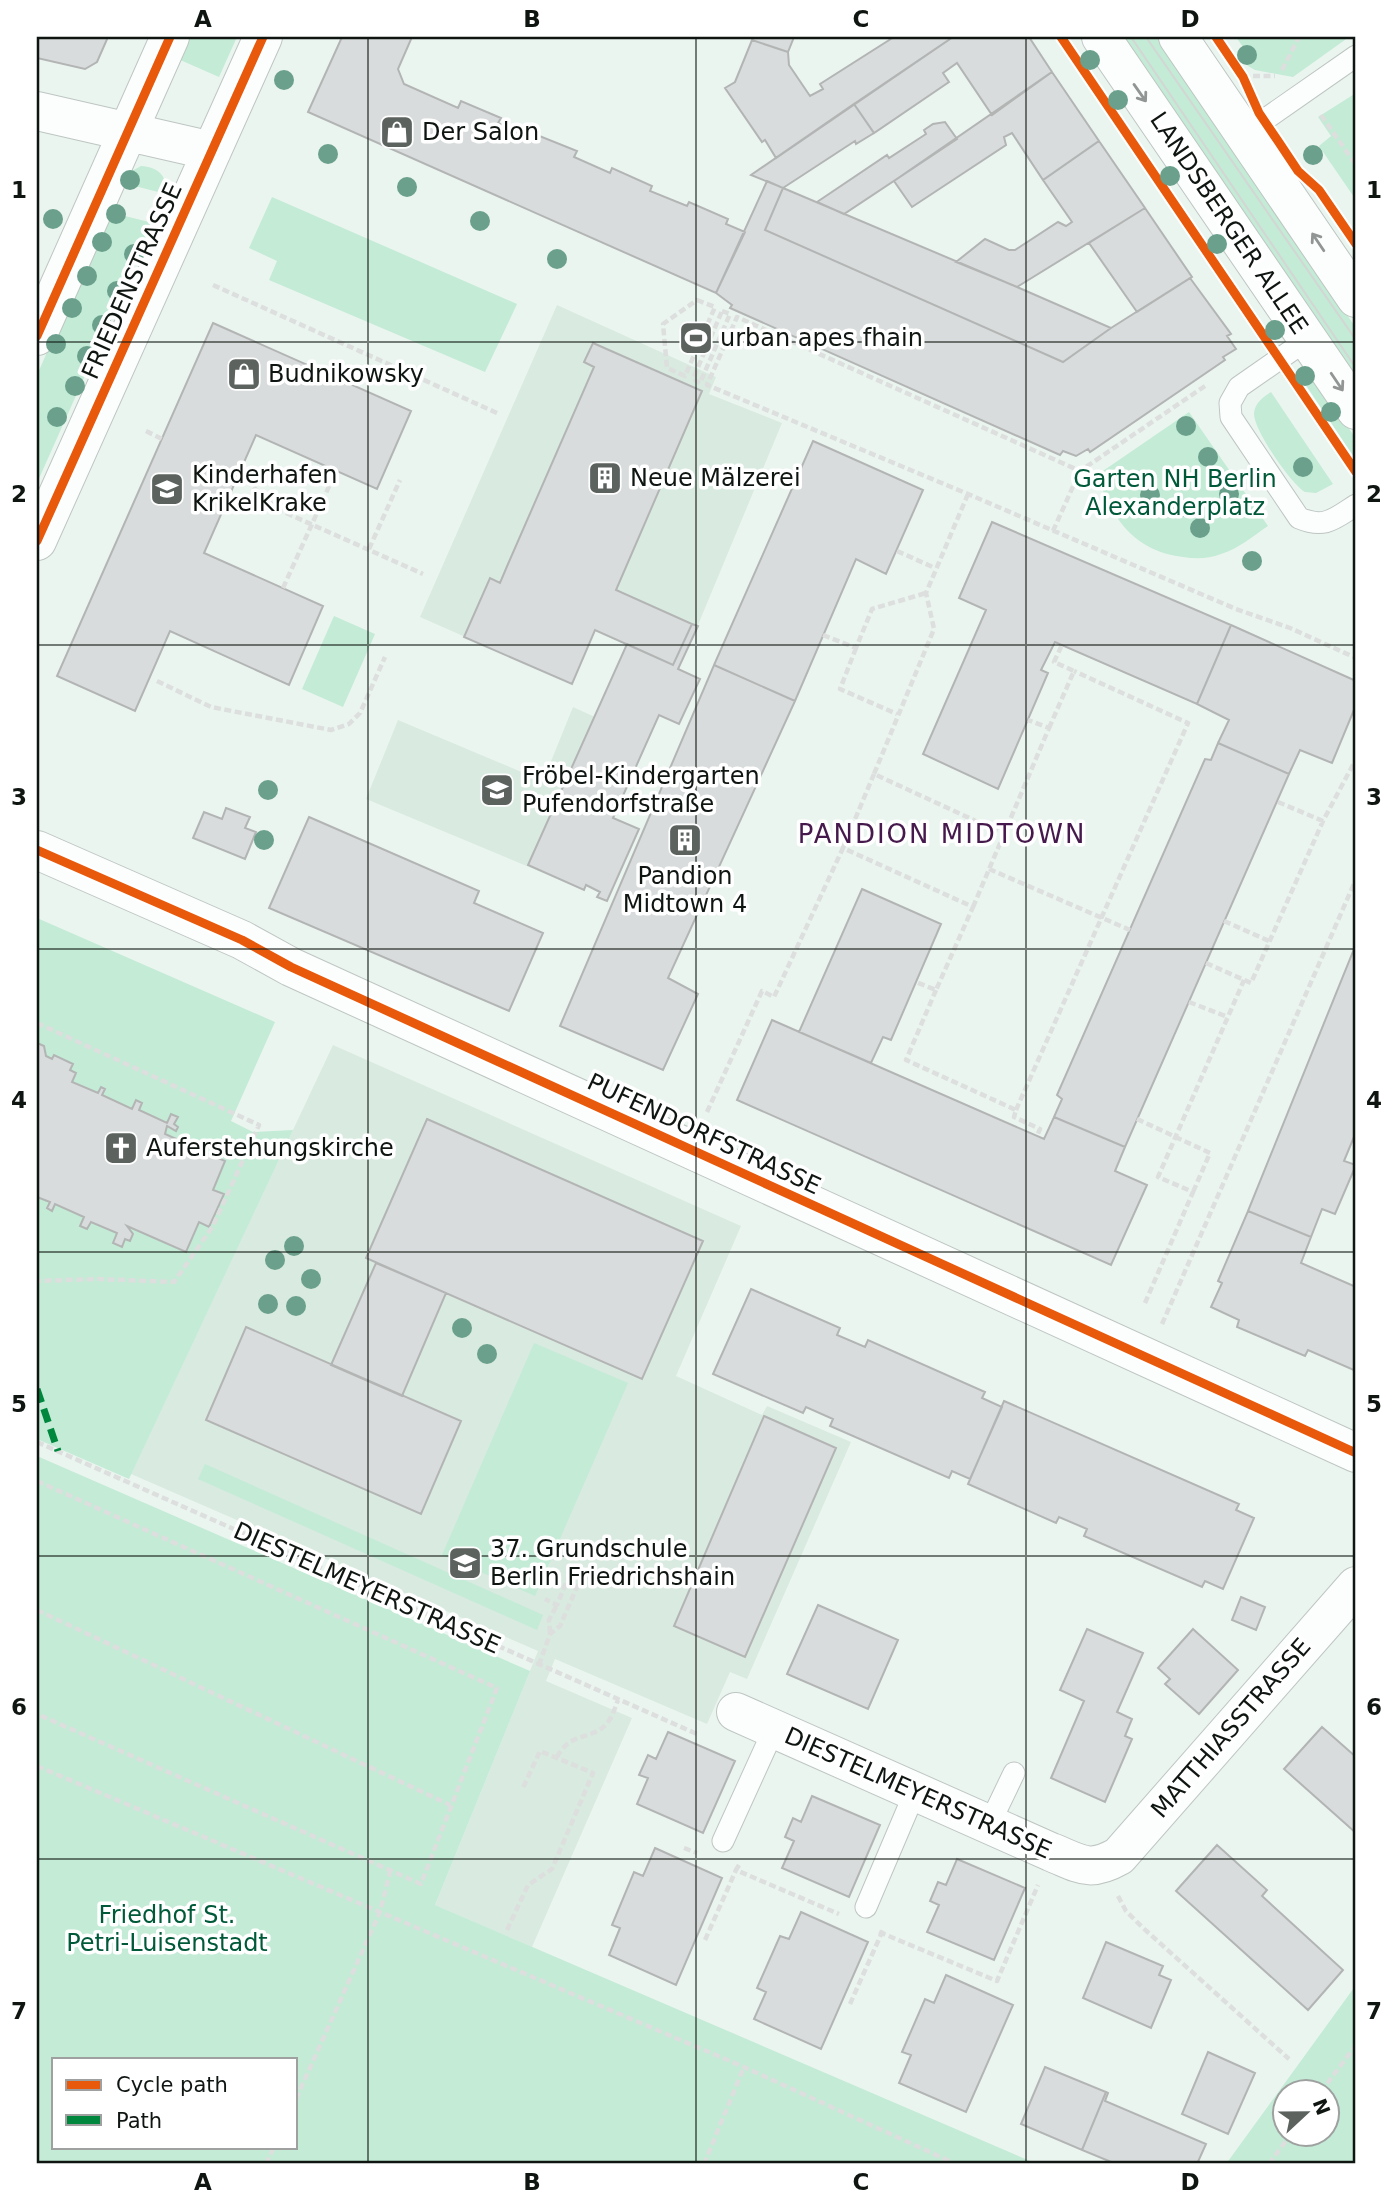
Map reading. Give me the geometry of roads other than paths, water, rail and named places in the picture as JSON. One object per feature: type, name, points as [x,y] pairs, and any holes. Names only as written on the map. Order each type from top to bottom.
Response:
[{"type":"street","points":[[37,336],[170,37]]},
{"type":"street","name":"FRIEDENSTRASSE","points":[[37,541],[263,37]]},
{"type":"street","name":"LANDSBERGER ALLEE","points":[[1101,37],[1356,410]]},
{"type":"street","points":[[1178,37],[1254,127],[1356,298]]},
{"type":"street","points":[[37,111],[212,150]]},
{"type":"street","name":"PUFENDORFSTRASSE","points":[[37,850],[242,940],[291,967],[1356,1452]]},
{"type":"street","name":"MATTHIASSTRASSE","points":[[1110,1881],[1119,1856],[1356,1586]]},
{"type":"street","name":"DIESTELMEYERSTRASSE","points":[[736,1712],[989,1825],[1091,1867],[1110,1881]]},
{"type":"lane","points":[[1254,127],[1356,56]]},
{"type":"lane","points":[[1308,339],[1238,387],[1230,402],[1231,417],[1299,519],[1314,524],[1329,522],[1356,505]]},
{"type":"lane","points":[[723,1841],[774,1729]]},
{"type":"lane","points":[[989,1825],[1014,1773]]},
{"type":"lane","points":[[866,1907],[915,1792]]},
{"type":"tram line","points":[[1131,37],[1356,368]]},
{"type":"tram line","points":[[1146,37],[1356,340]]},
{"type":"place","name":"Der Salon","points":[[397,132]]},
{"type":"place","name":"urban apes fhain","points":[[696,338]]},
{"type":"place","name":"Budnikowsky","points":[[244,374]]},
{"type":"place","name":"Neue Mälzerei","points":[[605,478]]},
{"type":"place","name":"Kinderhafen KrikelKrake","points":[[167,489]]},
{"type":"place","name":"Fröbel-Kindergarten Pufendorfstraße","points":[[497,790]]},
{"type":"place","name":"Pandion Midtown 4","points":[[685,840]]},
{"type":"place","name":"Auferstehungskirche","points":[[121,1148]]},
{"type":"place","name":"37. Grundschule Berlin Friedrichshain","points":[[465,1563]]},
{"type":"district","name":"PANDION MIDTOWN","points":[[942,834]]},
{"type":"park label","name":"Garten NH Berlin Alexanderplatz","points":[[1175,493]]},
{"type":"park label","name":"Friedhof St. Petri-Luisenstadt","points":[[167,1929]]}]
